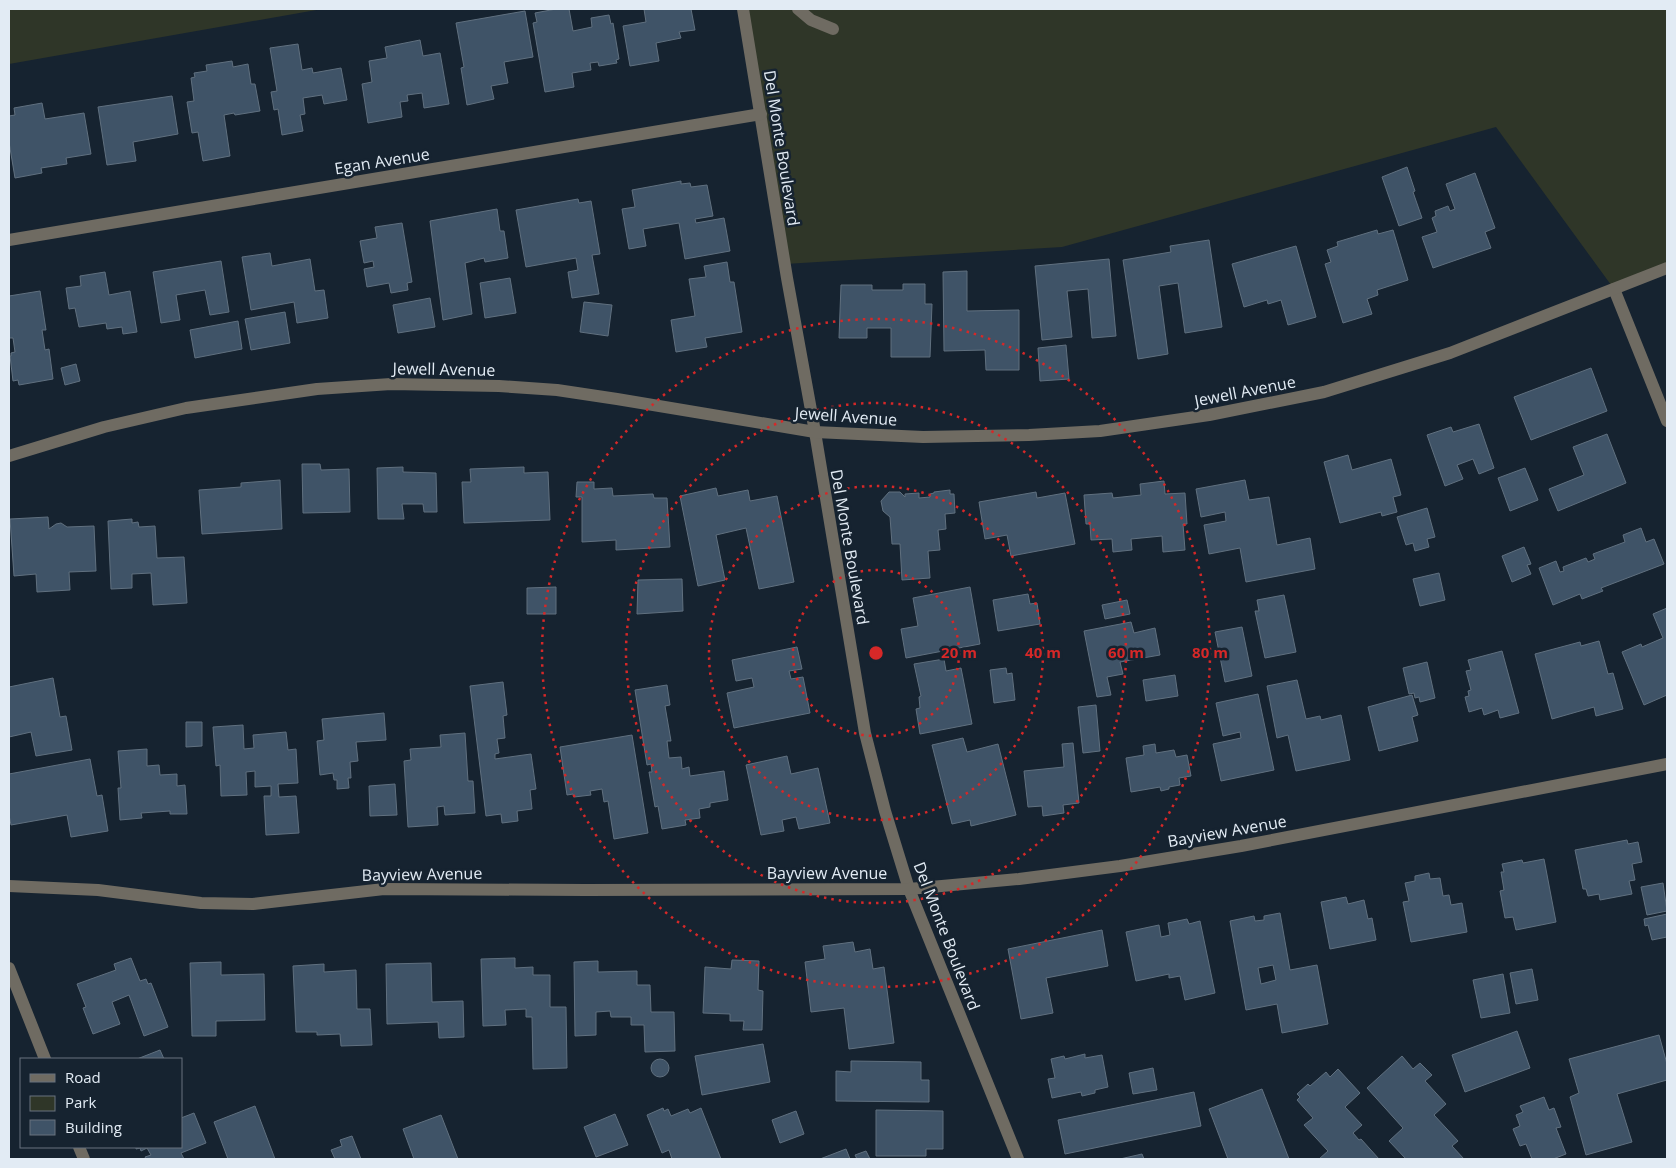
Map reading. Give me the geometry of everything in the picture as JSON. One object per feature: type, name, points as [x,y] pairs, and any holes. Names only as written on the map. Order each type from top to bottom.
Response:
[{"type":"street","name":"Del Monte Boulevard","points":[[743,9],[865,733],[885,811],[910,889],[1018,1159]]},
{"type":"street","points":[[798,9],[811,20],[833,29]]},
{"type":"street","name":"Egan Avenue","points":[[9,240],[761,114]]},
{"type":"street","name":"Jewell Avenue","points":[[9,456],[104,426],[186,408],[317,389],[391,384],[498,386],[557,390],[617,398],[815,432],[923,437],[1029,436],[1100,432],[1208,415],[1324,392],[1450,354],[1667,268]]},
{"type":"street","points":[[1614,289],[1667,421]]},
{"type":"street","name":"Bayview Avenue","points":[[9,886],[98,890],[200,903],[253,904],[384,888],[585,890],[910,889],[1019,879],[1129,865],[1240,846],[1667,764]]},
{"type":"street","points":[[9,968],[45,1058]]},
{"type":"green space","points":[[9,9],[322,9],[9,64]]},
{"type":"green space","points":[[743,9],[1667,9],[1667,268],[1614,289],[1496,127],[1062,247],[785,264]]},
{"type":"building","points":[[556,9],[569,9],[573,31],[592,27],[591,18],[609,15],[611,24],[613,23],[619,59],[616,60],[617,63],[599,66],[598,62],[590,63],[591,70],[572,73],[574,87],[545,92],[533,23],[537,22],[535,13]]},
{"type":"building","points":[[644,9],[691,9],[695,30],[679,32],[681,38],[656,43],[659,61],[630,66],[623,26],[646,22]]},
{"type":"building","points":[[525,11],[533,57],[504,62],[508,83],[491,86],[494,99],[467,105],[461,68],[464,67],[456,23]]},
{"type":"building","points":[[420,40],[423,56],[440,53],[449,104],[424,108],[422,93],[407,95],[408,101],[400,102],[402,117],[368,123],[362,84],[372,82],[369,61],[387,58],[385,47]]},
{"type":"building","points":[[298,44],[302,70],[312,68],[313,73],[341,68],[347,100],[324,104],[322,95],[303,98],[305,114],[300,115],[303,131],[282,135],[278,109],[274,110],[271,92],[277,91],[270,48]]},
{"type":"building","points":[[232,61],[233,67],[248,64],[251,84],[255,84],[260,111],[224,115],[230,156],[203,161],[198,132],[192,133],[187,102],[194,101],[191,78],[195,77],[194,73],[207,71],[206,65]]},
{"type":"building","points":[[172,96],[178,134],[133,142],[136,161],[107,165],[98,107]]},
{"type":"building","points":[[42,103],[45,119],[84,113],[91,154],[66,158],[67,164],[41,168],[42,173],[15,178],[9,142],[9,116],[15,115],[14,108]]},
{"type":"building","points":[[1407,167],[1422,218],[1399,226],[1382,177]]},
{"type":"building","points":[[1475,173],[1495,228],[1485,232],[1491,248],[1433,268],[1422,237],[1437,232],[1432,218],[1436,216],[1435,211],[1448,206],[1450,211],[1455,209],[1446,184]]},
{"type":"building","points":[[681,181],[681,184],[690,183],[691,187],[707,185],[713,216],[695,219],[696,223],[724,218],[730,251],[685,259],[679,223],[643,229],[646,246],[629,249],[622,209],[635,207],[632,190]]},
{"type":"building","points":[[578,199],[579,203],[591,201],[600,254],[592,255],[599,294],[572,298],[568,272],[578,270],[576,258],[526,267],[516,210]]},
{"type":"building","points":[[497,209],[500,231],[504,231],[508,258],[485,262],[484,258],[465,263],[472,314],[443,320],[430,221]]},
{"type":"building","points":[[402,223],[412,282],[407,283],[408,290],[391,293],[389,283],[367,287],[364,269],[374,267],[373,261],[364,263],[360,241],[377,238],[375,227]]},
{"type":"building","points":[[1377,230],[1378,234],[1393,230],[1408,280],[1377,290],[1378,295],[1367,299],[1372,314],[1343,323],[1325,264],[1331,262],[1327,250],[1338,246],[1337,242]]},
{"type":"building","points":[[1209,240],[1222,327],[1185,333],[1178,283],[1159,286],[1168,354],[1138,359],[1123,260],[1171,252],[1170,246]]},
{"type":"building","points":[[1296,246],[1316,317],[1288,325],[1281,300],[1268,304],[1267,300],[1244,307],[1232,264]]},
{"type":"building","points":[[270,253],[272,266],[310,259],[315,291],[324,290],[328,318],[297,323],[294,302],[251,310],[242,257]]},
{"type":"building","points":[[1109,259],[1116,336],[1092,338],[1088,289],[1067,291],[1072,337],[1042,340],[1035,266]]},
{"type":"building","points":[[221,261],[229,312],[210,315],[205,290],[176,295],[180,320],[161,323],[153,272]]},
{"type":"building","points":[[727,262],[730,282],[734,282],[742,332],[705,338],[707,347],[676,352],[671,320],[695,316],[689,279],[706,277],[704,266]]},
{"type":"building","points":[[967,271],[967,311],[1019,310],[1019,370],[986,370],[985,350],[944,351],[943,272]]},
{"type":"building","points":[[105,272],[109,295],[130,291],[137,332],[123,334],[122,327],[107,329],[106,323],[79,327],[75,308],[69,309],[66,288],[81,286],[80,276]]},
{"type":"building","points":[[510,278],[516,313],[485,318],[480,283]]},
{"type":"building","points":[[903,284],[925,284],[925,304],[932,304],[930,357],[891,357],[891,328],[867,328],[867,338],[839,338],[841,285],[872,285],[872,290],[903,290]]},
{"type":"building","points":[[40,291],[46,330],[42,330],[45,350],[49,349],[53,379],[19,385],[18,380],[13,381],[10,356],[11,353],[15,352],[13,338],[9,338],[9,296]]},
{"type":"building","points":[[430,298],[435,327],[398,333],[393,305]]},
{"type":"building","points":[[584,302],[612,305],[608,336],[580,332]]},
{"type":"building","points":[[285,312],[290,343],[251,350],[245,319]]},
{"type":"building","points":[[238,321],[242,349],[195,358],[190,330]]},
{"type":"building","points":[[1066,345],[1069,379],[1040,381],[1038,348]]},
{"type":"building","points":[[76,364],[80,381],[65,385],[61,368]]},
{"type":"building","points":[[1591,368],[1607,411],[1531,440],[1514,397]]},
{"type":"building","points":[[1479,424],[1494,468],[1479,474],[1473,459],[1457,465],[1463,479],[1445,486],[1427,435],[1451,427],[1453,432]]},
{"type":"building","points":[[1607,434],[1626,483],[1558,511],[1549,489],[1584,475],[1573,447]]},
{"type":"building","points":[[1348,455],[1352,470],[1391,459],[1401,495],[1393,497],[1397,512],[1382,516],[1381,512],[1340,523],[1324,462]]},
{"type":"building","points":[[302,464],[320,464],[321,470],[349,469],[350,512],[303,513]]},
{"type":"building","points":[[403,467],[403,472],[436,473],[437,512],[424,512],[423,504],[402,504],[404,519],[378,519],[377,468]]},
{"type":"building","points":[[524,467],[524,473],[548,472],[550,520],[464,523],[462,482],[471,482],[470,469]]},
{"type":"building","points":[[1525,468],[1538,500],[1510,511],[1498,478]]},
{"type":"building","points":[[280,480],[282,529],[202,534],[199,490],[241,487],[241,483]]},
{"type":"building","points":[[1245,480],[1249,500],[1269,497],[1277,545],[1310,538],[1315,569],[1246,582],[1240,548],[1209,554],[1204,525],[1226,521],[1225,512],[1201,517],[1196,489]]},
{"type":"building","points":[[1164,481],[1165,494],[1185,493],[1187,524],[1183,524],[1185,550],[1163,552],[1162,536],[1131,539],[1132,550],[1113,552],[1112,539],[1091,540],[1090,524],[1086,524],[1084,495],[1112,493],[1113,498],[1141,495],[1140,484]]},
{"type":"building","points":[[577,482],[594,482],[594,489],[612,488],[613,496],[653,494],[654,498],[667,498],[670,547],[616,550],[616,540],[582,542],[582,497],[576,497]]},
{"type":"building","points":[[716,488],[718,496],[748,490],[750,501],[777,496],[794,582],[759,589],[746,528],[716,535],[725,580],[698,586],[680,496]]},
{"type":"building","points":[[950,490],[950,494],[954,494],[955,513],[945,514],[946,529],[938,530],[940,550],[928,551],[930,578],[902,580],[900,544],[892,544],[890,517],[883,511],[881,501],[889,492],[900,492],[905,497],[905,494],[919,493],[919,498],[930,497],[930,494],[934,492]]},
{"type":"building","points":[[1036,492],[1037,498],[1065,493],[1075,544],[1011,556],[1007,535],[985,539],[979,502]]},
{"type":"building","points":[[1427,508],[1435,537],[1427,539],[1429,547],[1415,551],[1413,543],[1406,545],[1397,517]]},
{"type":"building","points":[[48,517],[49,529],[61,523],[67,527],[94,526],[96,571],[69,572],[70,590],[37,592],[36,574],[14,576],[10,519]]},
{"type":"building","points":[[132,519],[132,523],[138,522],[139,527],[155,526],[157,558],[184,557],[187,603],[153,605],[151,573],[132,574],[132,588],[111,589],[108,521]]},
{"type":"building","points":[[1641,528],[1646,542],[1654,539],[1664,564],[1601,588],[1603,591],[1582,599],[1580,594],[1553,605],[1539,568],[1556,561],[1560,572],[1564,571],[1563,567],[1586,558],[1588,562],[1595,559],[1593,554],[1625,542],[1623,535]]},
{"type":"building","points":[[1524,547],[1531,564],[1527,565],[1531,574],[1512,582],[1502,556]]},
{"type":"building","points":[[1439,573],[1445,600],[1420,606],[1413,579]]},
{"type":"building","points":[[682,579],[683,611],[637,614],[638,580]]},
{"type":"building","points":[[556,587],[556,614],[527,614],[527,588]]},
{"type":"building","points":[[970,587],[980,644],[906,658],[901,629],[918,626],[913,598]]},
{"type":"building","points":[[1028,594],[1030,604],[1037,603],[1040,624],[998,631],[993,600]]},
{"type":"building","points":[[1284,595],[1296,652],[1265,658],[1255,611],[1259,611],[1257,600]]},
{"type":"building","points":[[1127,600],[1130,614],[1105,619],[1102,605]]},
{"type":"building","points":[[1667,608],[1667,695],[1644,705],[1622,652],[1641,644],[1642,647],[1663,638],[1653,614]]},
{"type":"building","points":[[1131,622],[1134,633],[1155,628],[1160,655],[1120,662],[1123,674],[1107,677],[1111,695],[1097,697],[1084,631]]},
{"type":"building","points":[[1242,627],[1252,676],[1225,682],[1215,632]]},
{"type":"building","points":[[1599,641],[1608,674],[1613,673],[1623,709],[1596,716],[1594,707],[1552,719],[1535,654],[1580,642],[1581,646]]},
{"type":"building","points":[[797,647],[802,669],[789,671],[791,679],[803,677],[810,713],[734,728],[727,693],[754,687],[752,678],[736,681],[732,660]]},
{"type":"building","points":[[1502,651],[1519,713],[1500,718],[1498,710],[1484,715],[1482,708],[1469,712],[1465,697],[1469,696],[1468,691],[1471,690],[1466,671],[1471,670],[1468,660]]},
{"type":"building","points":[[944,659],[946,671],[961,668],[972,724],[920,734],[916,709],[920,708],[919,697],[921,696],[914,664]]},
{"type":"building","points":[[1427,662],[1435,698],[1420,702],[1419,697],[1415,698],[1414,693],[1409,694],[1403,668]]},
{"type":"building","points":[[1006,668],[1007,674],[1012,673],[1015,700],[994,703],[990,670]]},
{"type":"building","points":[[1175,675],[1178,696],[1146,701],[1143,680]]},
{"type":"building","points":[[53,678],[60,717],[66,716],[72,750],[36,756],[31,732],[9,737],[9,687]]},
{"type":"building","points":[[1297,680],[1306,719],[1320,716],[1321,720],[1341,715],[1350,760],[1296,771],[1288,735],[1277,738],[1267,686]]},
{"type":"building","points":[[503,682],[507,715],[503,716],[505,738],[497,739],[499,753],[495,754],[495,759],[531,754],[536,789],[530,790],[532,809],[517,811],[518,821],[502,823],[501,814],[486,816],[470,686]]},
{"type":"building","points":[[667,685],[670,705],[665,706],[671,741],[667,741],[669,758],[681,757],[682,769],[689,767],[690,776],[724,771],[728,800],[710,803],[710,807],[699,809],[700,818],[685,820],[686,825],[662,829],[658,806],[655,807],[649,772],[652,772],[651,764],[647,765],[635,690]]},
{"type":"building","points":[[1258,694],[1274,770],[1221,781],[1213,744],[1241,738],[1240,732],[1223,736],[1216,703]]},
{"type":"building","points":[[1412,695],[1418,715],[1412,717],[1418,741],[1379,751],[1368,707]]},
{"type":"building","points":[[1096,705],[1100,751],[1083,753],[1078,707]]},
{"type":"building","points":[[384,713],[386,740],[356,742],[358,761],[350,762],[351,778],[348,778],[349,788],[337,789],[337,780],[334,780],[333,773],[320,775],[317,741],[324,740],[322,719]]},
{"type":"building","points":[[186,722],[202,722],[202,746],[186,747]]},
{"type":"building","points":[[243,725],[244,749],[254,748],[253,735],[286,732],[288,750],[296,749],[298,783],[278,784],[279,797],[296,796],[299,833],[266,835],[264,796],[271,796],[271,786],[255,787],[255,771],[246,772],[247,795],[221,796],[220,765],[216,766],[213,727]]},
{"type":"building","points":[[465,733],[468,781],[473,781],[475,813],[445,815],[444,806],[437,807],[438,825],[408,827],[404,761],[411,760],[410,749],[441,747],[440,735]]},
{"type":"building","points":[[632,735],[648,833],[614,839],[608,801],[604,802],[602,789],[590,791],[591,795],[574,797],[573,794],[567,795],[560,747]]},
{"type":"building","points":[[963,738],[967,752],[998,744],[1016,815],[971,826],[970,820],[952,824],[932,745]]},
{"type":"building","points":[[1073,743],[1079,803],[1063,805],[1064,813],[1043,816],[1042,806],[1028,807],[1024,771],[1064,767],[1062,744]]},
{"type":"building","points":[[1155,744],[1156,753],[1174,750],[1176,757],[1187,755],[1191,776],[1179,778],[1180,785],[1169,787],[1169,789],[1161,791],[1160,787],[1131,792],[1126,758],[1144,755],[1143,746]]},
{"type":"building","points":[[147,749],[147,766],[159,765],[160,775],[177,774],[177,786],[185,785],[187,814],[170,814],[170,811],[141,813],[142,818],[120,820],[118,788],[121,788],[118,751]]},
{"type":"building","points":[[787,756],[791,774],[818,768],[830,823],[799,829],[796,817],[782,820],[784,831],[761,835],[746,765]]},
{"type":"building","points":[[90,759],[97,796],[102,795],[108,831],[71,837],[67,815],[11,825],[9,815],[9,774]]},
{"type":"building","points":[[395,784],[397,815],[370,816],[369,786]]},
{"type":"building","points":[[1627,840],[1628,844],[1638,842],[1642,862],[1632,864],[1635,880],[1629,881],[1632,894],[1600,900],[1599,894],[1588,896],[1586,889],[1583,889],[1575,850]]},
{"type":"building","points":[[1544,859],[1556,922],[1516,930],[1513,917],[1505,918],[1500,891],[1504,890],[1501,872],[1504,872],[1502,864],[1522,860],[1523,863]]},
{"type":"building","points":[[1429,873],[1430,879],[1440,878],[1443,896],[1449,895],[1451,905],[1462,903],[1467,932],[1411,942],[1403,902],[1409,901],[1405,883],[1415,881],[1415,876]]},
{"type":"building","points":[[1663,883],[1667,911],[1647,915],[1641,887]]},
{"type":"building","points":[[1346,897],[1348,904],[1364,900],[1368,919],[1372,918],[1376,940],[1330,949],[1321,902]]},
{"type":"building","points":[[1280,913],[1290,970],[1317,965],[1328,1024],[1282,1033],[1277,1004],[1246,1010],[1230,921],[1254,916],[1255,921],[1264,920],[1264,916]],"holes":[[[1273,965],[1276,980],[1261,984],[1258,968]]]},
{"type":"building","points":[[1667,914],[1667,937],[1652,940],[1648,925],[1645,926],[1644,919]]},
{"type":"building","points":[[1187,919],[1189,924],[1200,921],[1215,993],[1185,1000],[1180,976],[1169,978],[1169,974],[1136,981],[1126,932],[1159,925],[1161,937],[1170,935],[1168,923]]},
{"type":"building","points":[[1102,930],[1108,966],[1046,978],[1053,1013],[1021,1019],[1008,949]]},
{"type":"building","points":[[853,942],[855,952],[870,949],[873,969],[884,967],[894,1043],[849,1049],[844,1008],[811,1012],[805,962],[825,959],[823,946]]},
{"type":"building","points":[[131,958],[140,981],[146,979],[148,984],[151,983],[168,1027],[144,1036],[129,995],[112,1002],[120,1024],[93,1034],[83,1008],[86,1007],[77,984],[116,970],[114,964]]},
{"type":"building","points":[[515,958],[515,968],[533,967],[533,975],[550,975],[550,1007],[566,1007],[567,1068],[533,1069],[532,1017],[526,1017],[526,1009],[505,1010],[506,1025],[483,1026],[481,959]]},
{"type":"building","points":[[732,960],[759,961],[758,990],[763,991],[762,1030],[743,1030],[744,1021],[730,1021],[730,1014],[703,1013],[705,967],[731,969]]},
{"type":"building","points":[[598,961],[598,972],[637,971],[637,985],[650,985],[651,1012],[674,1012],[675,1051],[645,1052],[644,1025],[631,1025],[631,1017],[611,1017],[610,1011],[596,1012],[596,1035],[575,1036],[574,962]]},
{"type":"building","points":[[221,962],[221,975],[264,974],[265,1020],[216,1021],[216,1036],[192,1036],[190,963]]},
{"type":"building","points":[[431,963],[432,1002],[463,1001],[464,1037],[439,1038],[438,1022],[387,1024],[386,964]]},
{"type":"building","points":[[324,964],[324,972],[356,970],[357,1009],[370,1009],[372,1045],[341,1046],[340,1034],[317,1035],[317,1032],[296,1032],[293,966]]},
{"type":"building","points":[[1532,969],[1538,1000],[1516,1004],[1510,973]]},
{"type":"building","points":[[1503,974],[1510,1013],[1481,1018],[1473,980]]},
{"type":"building","points":[[1517,1031],[1530,1068],[1465,1092],[1452,1055]]},
{"type":"building","points":[[1659,1035],[1667,1064],[1667,1080],[1617,1094],[1632,1142],[1586,1155],[1570,1097],[1579,1093],[1569,1059]]},
{"type":"building","points":[[763,1044],[770,1082],[702,1095],[695,1056]]},
{"type":"building","points":[[160,1050],[164,1058],[140,1058]]},
{"type":"building","points":[[1085,1054],[1085,1058],[1102,1055],[1108,1087],[1082,1096],[1081,1092],[1052,1098],[1048,1079],[1055,1078],[1051,1059],[1064,1056],[1065,1059]]},
{"type":"building","points":[[1402,1056],[1413,1069],[1420,1063],[1432,1075],[1425,1081],[1446,1104],[1434,1115],[1458,1141],[1452,1146],[1464,1159],[1406,1159],[1389,1141],[1403,1128],[1367,1088]]},
{"type":"building","points":[[660,1059],[666,1062],[669,1068],[666,1074],[660,1077],[654,1074],[651,1068],[654,1062]]},
{"type":"building","points":[[851,1061],[921,1062],[921,1080],[929,1080],[929,1102],[836,1101],[836,1071],[851,1072]]},
{"type":"building","points":[[1153,1068],[1157,1090],[1133,1094],[1129,1073]]},
{"type":"building","points":[[1338,1069],[1360,1093],[1345,1107],[1362,1125],[1353,1133],[1379,1159],[1319,1159],[1328,1151],[1304,1125],[1313,1118],[1297,1100],[1300,1097],[1297,1094],[1326,1072],[1330,1077]]},
{"type":"building","points":[[1262,1089],[1289,1159],[1228,1159],[1209,1109]]},
{"type":"building","points":[[1194,1092],[1201,1126],[1065,1154],[1058,1120]]},
{"type":"building","points":[[1544,1097],[1549,1110],[1554,1108],[1561,1127],[1556,1128],[1566,1154],[1553,1159],[1532,1159],[1526,1144],[1520,1146],[1513,1129],[1520,1126],[1516,1115],[1523,1112],[1520,1106]]},
{"type":"building","points":[[255,1106],[275,1159],[228,1159],[214,1122]]},
{"type":"building","points":[[663,1108],[664,1111],[668,1109],[671,1116],[688,1109],[690,1113],[701,1108],[721,1159],[672,1159],[669,1150],[662,1153],[647,1115]]},
{"type":"building","points":[[876,1110],[943,1111],[943,1149],[926,1149],[926,1156],[876,1156]]},
{"type":"building","points":[[796,1111],[804,1134],[780,1143],[772,1120]]},
{"type":"building","points":[[194,1113],[206,1143],[181,1153],[184,1159],[146,1159],[145,1157],[151,1155],[147,1148],[182,1148],[182,1118]]},
{"type":"building","points":[[615,1114],[628,1145],[596,1157],[584,1127]]},
{"type":"building","points":[[441,1115],[458,1159],[414,1159],[403,1129]]},
{"type":"building","points":[[352,1136],[361,1159],[335,1159],[331,1150],[342,1146],[340,1140]]},
{"type":"building","points":[[846,1149],[850,1159],[820,1159]]},
{"type":"building","points":[[866,1151],[870,1159],[857,1159],[855,1155]]},
{"type":"building","points":[[1142,1154],[1144,1159],[1120,1159]]}]
